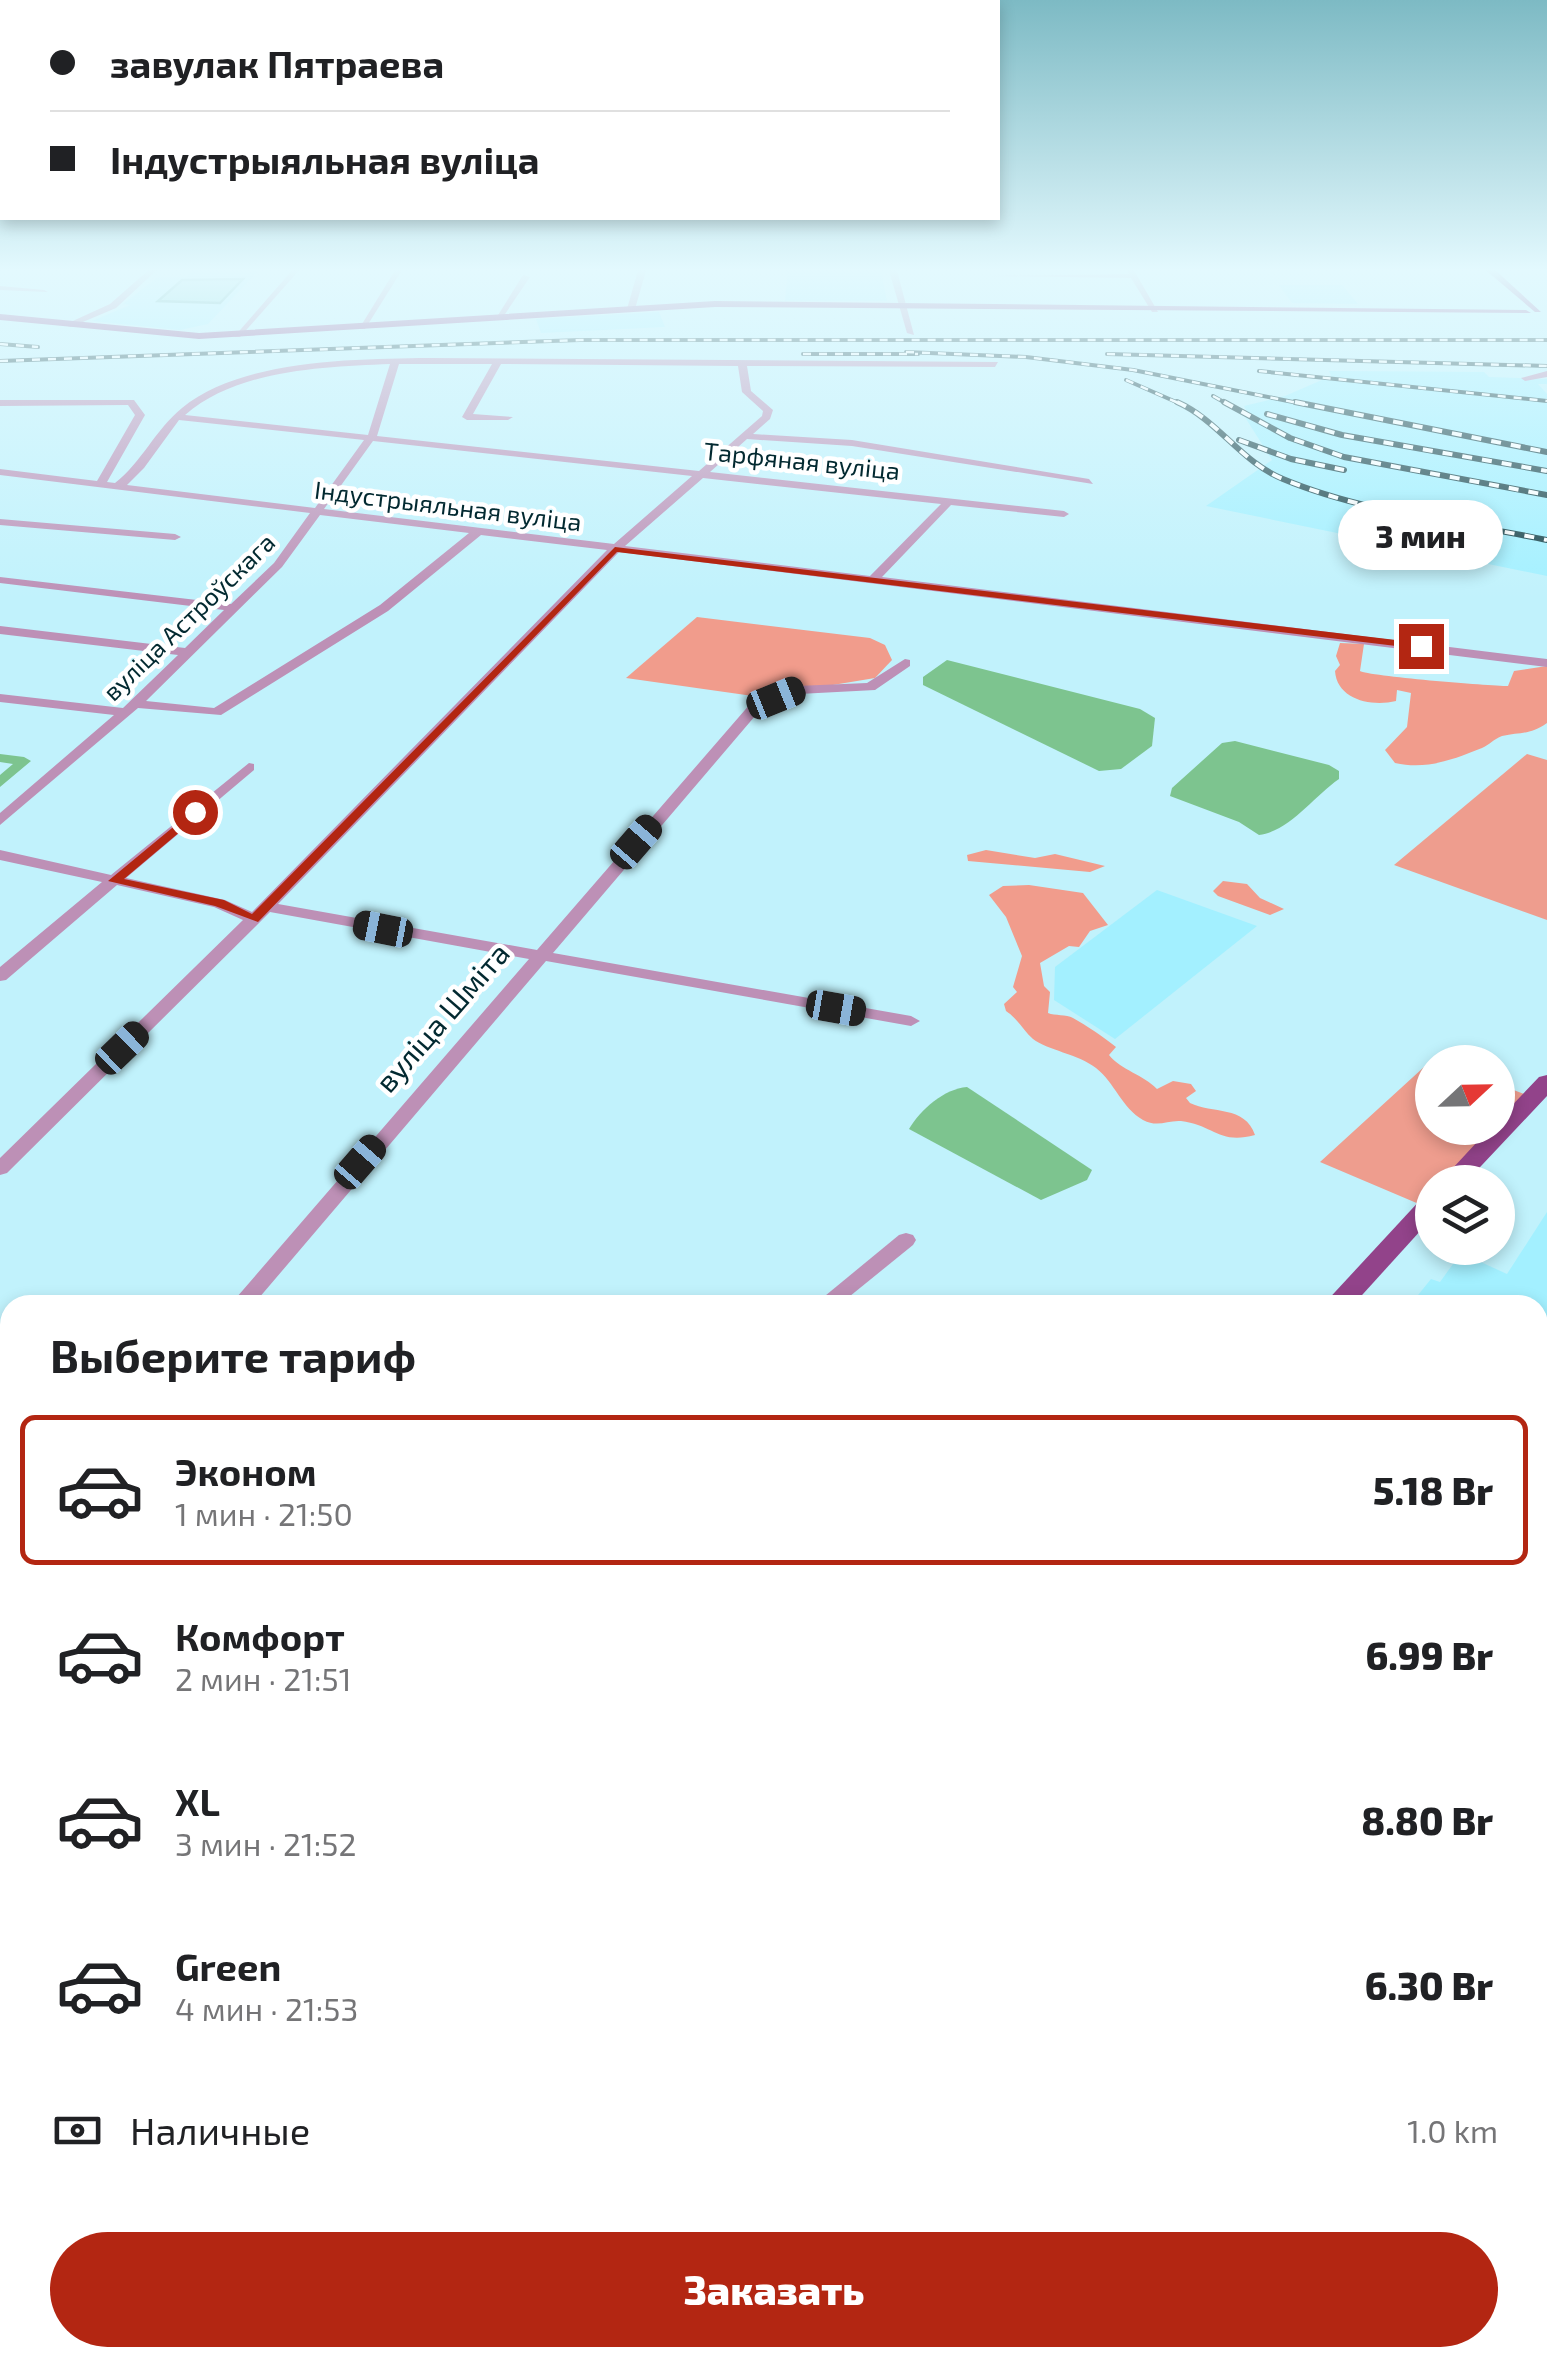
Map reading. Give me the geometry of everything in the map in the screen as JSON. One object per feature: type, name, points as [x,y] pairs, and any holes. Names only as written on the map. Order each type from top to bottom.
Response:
[{"type":"main road","points":[[1468,1165],[1547,1082]]},
{"type":"main road","points":[[1346,1295],[1415,1221]]},
{"type":"street","points":[[117,488],[132,477],[161,430],[176,417],[208,396],[277,377]]},
{"type":"street","name":"вуліца Астроўскага","points":[[0,821],[130,708],[278,565],[320,514],[373,435],[390,377]]},
{"type":"street","points":[[489,377],[467,417],[508,417]]},
{"type":"street","points":[[0,1169],[260,913],[615,549],[767,417],[768,410],[747,392],[744,377]]},
{"type":"street","points":[[0,404],[131,402],[140,415],[132,437],[100,485]]},
{"type":"street","name":"Тарфяная вуліца","points":[[176,417],[373,435],[1064,514]]},
{"type":"street","points":[[744,436],[852,443],[1089,482]]},
{"type":"street","name":"Індустрыяльная вуліца","points":[[0,472],[1547,663]]},
{"type":"street","points":[[873,580],[950,501]]},
{"type":"street","points":[[0,522],[175,538]]},
{"type":"street","points":[[0,698],[216,712],[384,608],[476,532]]},
{"type":"street","points":[[0,580],[235,608]]},
{"type":"street","points":[[0,630],[188,652]]},
{"type":"street","name":"вуліца Шміта","points":[[250,1295],[756,706],[796,690],[870,687],[905,663]]},
{"type":"street","points":[[0,976],[249,767]]},
{"type":"street","points":[[0,855],[260,913],[539,958]]},
{"type":"street","name":"вуліца Шміта","points":[[539,958],[911,1021]]},
{"type":"street","points":[[837,1295],[906,1240]]},
{"type":"shaded area","points":[[1328,377],[1547,379],[1547,384],[1538,384],[1547,394],[1547,576],[1206,506],[1272,460],[1243,414],[1247,412],[1244,406],[1285,396]]},
{"type":"shaded area","points":[[697,617],[870,638],[885,645],[892,660],[875,678],[760,697],[626,678]]},
{"type":"shaded area","points":[[1340,643],[1364,644],[1360,671],[1405,678],[1508,686],[1514,671],[1547,666],[1547,723],[1502,736],[1449,760],[1417,765],[1395,763],[1385,750],[1407,727],[1411,693],[1397,690],[1396,701],[1377,703],[1349,695],[1337,681],[1335,671],[1340,665],[1336,656]]},
{"type":"shaded area","points":[[947,660],[1140,709],[1155,718],[1152,746],[1121,769],[1099,771],[923,685],[923,677]]},
{"type":"shaded area","points":[[1235,741],[1329,765],[1339,771],[1339,779],[1281,827],[1259,835],[1239,822],[1170,796],[1172,788],[1222,743]]},
{"type":"shaded area","points":[[1527,754],[1547,760],[1547,920],[1394,865]]},
{"type":"shaded area","points":[[986,850],[1035,858],[1055,854],[1105,866],[1090,872],[968,861],[967,855]]},
{"type":"shaded area","points":[[1223,881],[1247,884],[1260,898],[1284,909],[1270,915],[1218,896],[1213,891]]},
{"type":"shaded area","points":[[1029,885],[1083,893],[1108,925],[1090,931],[1079,947],[1069,946],[1040,963],[1044,986],[1050,992],[1048,1013],[1070,1017],[1101,1036],[1116,1047],[1109,1055],[1114,1060],[1157,1089],[1173,1081],[1191,1084],[1196,1091],[1186,1098],[1190,1103],[1236,1115],[1250,1125],[1255,1135],[1233,1138],[1192,1123],[1143,1120],[1129,1109],[1096,1068],[1039,1043],[1006,1011],[1004,1004],[1017,992],[1013,987],[1022,956],[1006,917],[989,895],[1003,886]]},
{"type":"shaded area","points":[[1157,890],[1257,926],[1115,1039],[1054,1000],[1055,967]]},
{"type":"shaded area","points":[[1415,1075],[1415,1145],[1485,1145],[1466,1165],[1415,1165],[1415,1202],[1320,1162]]},
{"type":"shaded area","points":[[967,1087],[1092,1170],[1087,1180],[1041,1200],[909,1129],[934,1101]]},
{"type":"shaded area","points":[[1515,1090],[1532,1097],[1515,1114]]},
{"type":"shaded area","points":[[1547,1212],[1547,1295],[1418,1295],[1431,1279],[1440,1282],[1452,1265],[1487,1265],[1507,1274]]},
{"type":"waterway","points":[[0,758],[24,761],[0,783]]},
{"type":"railway","points":[[1170,377],[1308,405]]},
{"type":"railway","points":[[1321,377],[1547,401]]},
{"type":"railway","points":[[1126,380],[1181,404]]},
{"type":"railway","points":[[1213,396],[1229,405]]},
{"type":"railway","points":[[1177,402],[1181,404]]},
{"type":"railway","points":[[1224,402],[1290,438],[1344,457],[1547,495]]},
{"type":"railway","points":[[1295,402],[1547,452]]},
{"type":"railway","points":[[1181,404],[1205,419],[1268,472],[1314,491],[1379,508],[1547,540]]},
{"type":"railway","points":[[1267,414],[1342,435],[1547,471]]},
{"type":"railway","points":[[1239,440],[1291,459],[1344,470]]},
{"type":"route","points":[[195,812],[114,881],[219,903],[254,920],[615,549],[1421,646]]}]
